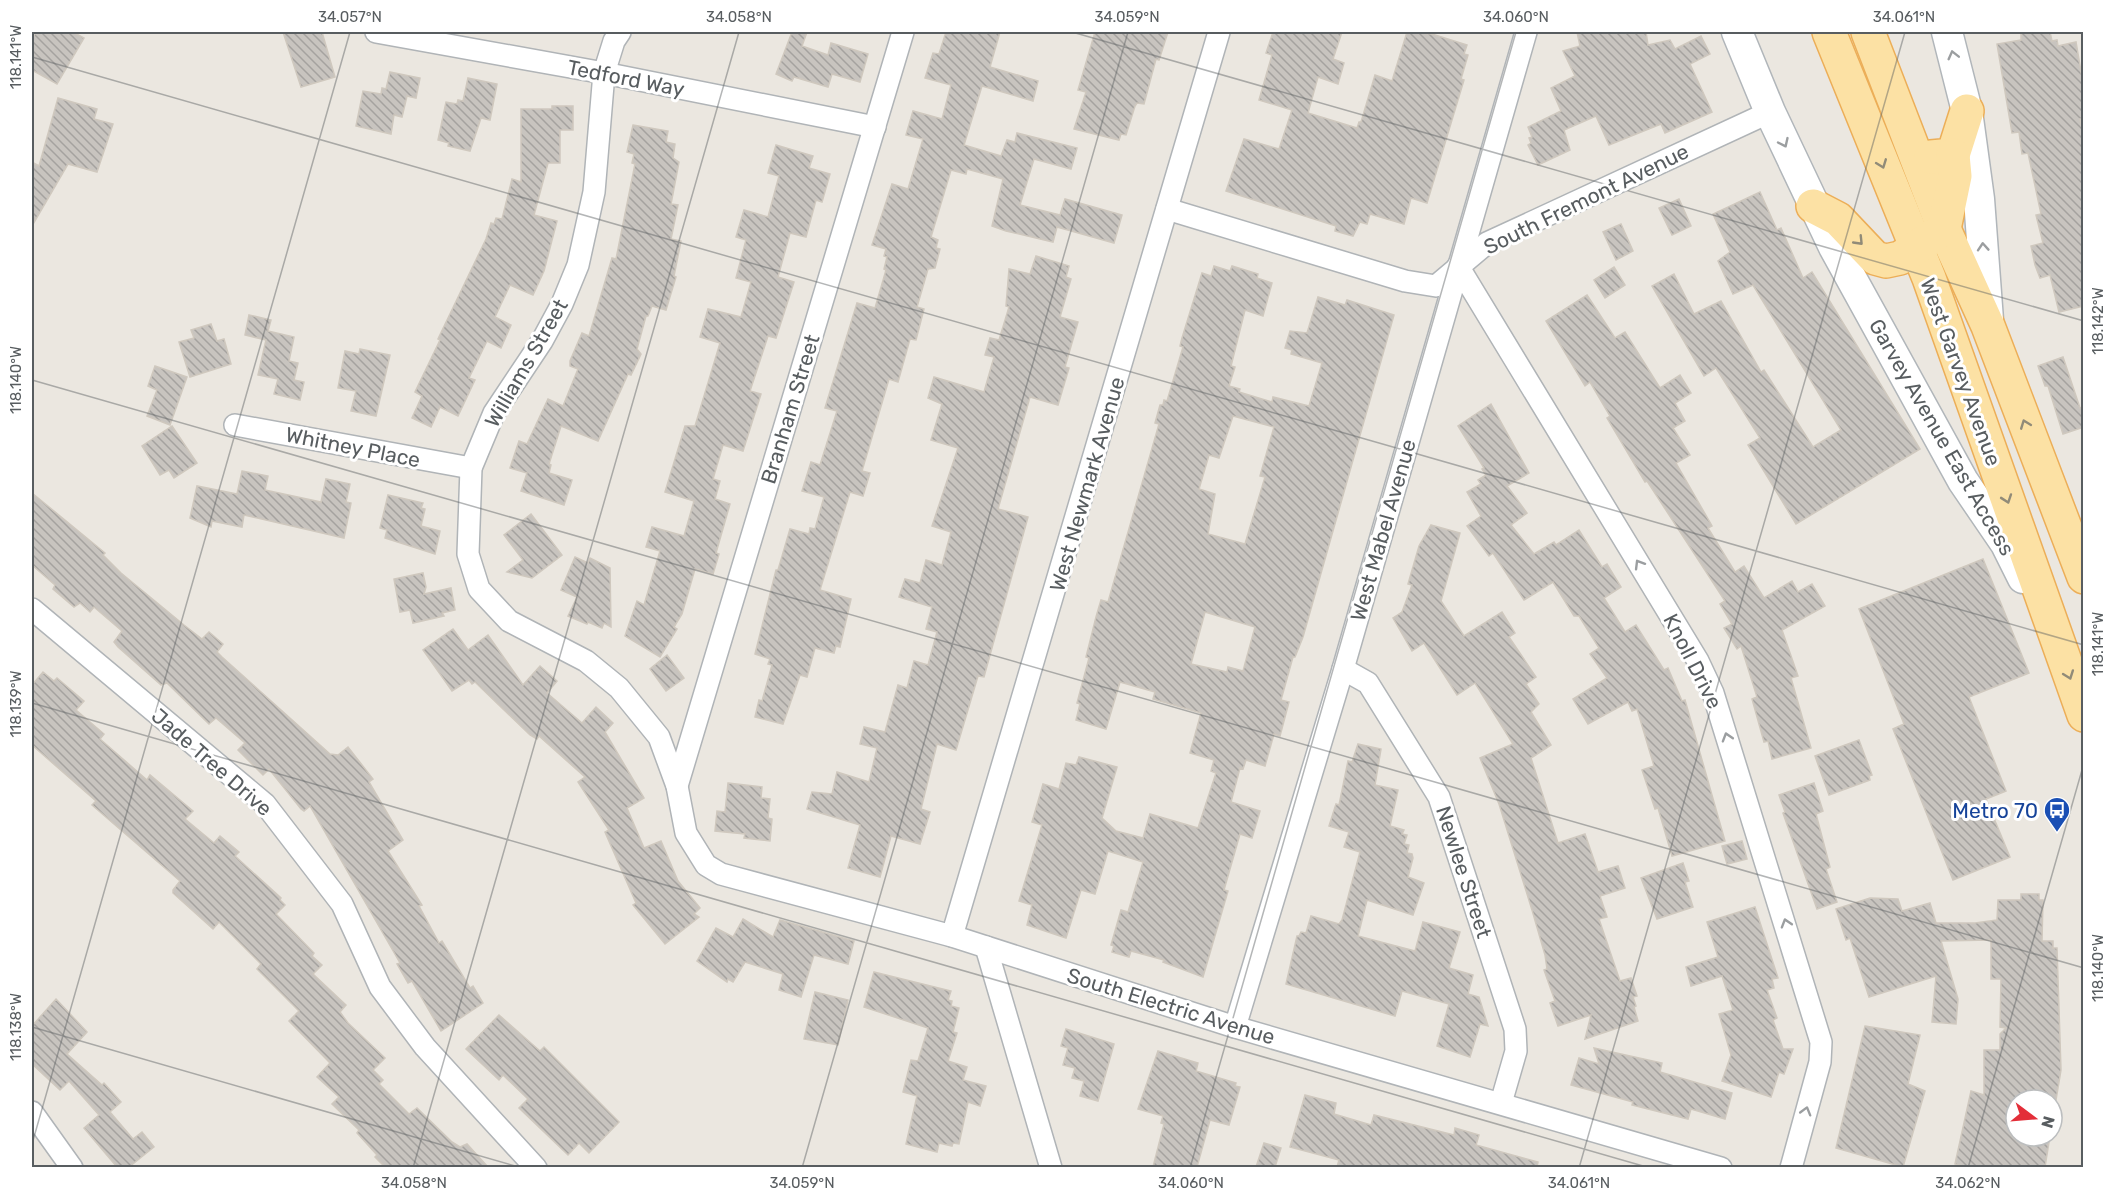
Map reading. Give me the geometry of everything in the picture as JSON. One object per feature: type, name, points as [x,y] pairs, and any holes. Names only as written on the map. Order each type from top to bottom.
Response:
[{"type":"main road","name":"Garvey Avenue East Access","points":[[1737,32],[1813,206],[1963,481],[2006,544],[2035,603],[2055,635]]},
{"type":"main road","name":"West Garvey Avenue","points":[[1829,32],[1916,247],[2084,715]]},
{"type":"main road","points":[[1849,32],[1890,132],[1905,153],[1938,158],[1953,155]]},
{"type":"main road","name":"West Garvey Avenue","points":[[1868,32],[1944,229],[1988,326],[2084,577]]},
{"type":"main road","points":[[1947,32],[1967,111],[1979,199],[1988,326]]},
{"type":"main road","points":[[1813,206],[1838,219],[1875,258],[1886,261],[1900,258],[1944,229],[1955,176],[1953,155],[1967,111]]},
{"type":"street","name":"Tedford Way","points":[[376,32],[604,73],[875,127]]},
{"type":"street","name":"Williams Street","points":[[620,32],[614,41],[604,73],[594,192],[578,265],[562,304],[542,341],[494,413],[471,468],[468,554],[479,589],[509,621],[586,661],[619,688],[659,737],[677,786]]},
{"type":"street","name":"Branham Street","points":[[677,786],[903,32]]},
{"type":"street","name":"West Newmark Avenue","points":[[952,936],[1219,32]]},
{"type":"street","name":"West Mabel Avenue","points":[[1235,1027],[1343,669],[1526,32]]},
{"type":"street","name":"South Fremont Avenue","points":[[1167,209],[1426,286],[1436,286],[1487,243],[1770,112]]},
{"type":"street","name":"Knoll Drive","points":[[1458,266],[1698,661],[1713,693],[1821,1042],[1820,1062],[1791,1167]]},
{"type":"street","name":"Whitney Place","points":[[235,424],[471,468]]},
{"type":"street","name":"Jade Tree Drive","points":[[32,609],[265,804],[342,904],[380,987],[425,1047],[536,1167]]},
{"type":"street","name":"Newlee Street","points":[[1343,669],[1368,682],[1439,797],[1515,1029],[1516,1051],[1502,1103]]},
{"type":"street","name":"South Electric Avenue","points":[[677,786],[686,833],[706,866],[721,874],[952,936],[1235,1027],[1720,1167]]},
{"type":"street","points":[[986,947],[1051,1167]]},
{"type":"street","points":[[32,1112],[72,1167]]},
{"type":"building","points":[[36,32],[73,32],[84,38],[57,84],[32,70],[32,39]]},
{"type":"building","points":[[283,32],[322,32],[335,77],[301,87]]},
{"type":"building","points":[[792,32],[807,32],[802,46],[828,55],[831,43],[868,54],[860,82],[832,74],[828,87],[794,77],[792,81],[776,74]]},
{"type":"building","points":[[946,32],[1000,32],[990,67],[1038,81],[1033,101],[982,86],[964,145],[1001,156],[1007,140],[1015,142],[1017,133],[1077,148],[1071,169],[1034,159],[1020,205],[1060,215],[1065,199],[1122,215],[1114,243],[1057,227],[1053,242],[1006,231],[992,226],[1003,179],[967,169],[966,174],[951,170],[931,237],[938,240],[936,248],[940,249],[935,268],[928,269],[917,307],[924,309],[916,340],[910,339],[898,382],[889,379],[862,471],[870,473],[863,496],[850,492],[820,590],[851,599],[840,647],[836,646],[834,653],[815,648],[807,677],[800,675],[783,724],[755,717],[772,665],[768,664],[770,659],[755,654],[776,570],[778,570],[790,529],[809,534],[810,528],[815,529],[824,497],[802,491],[811,462],[820,465],[837,411],[825,408],[857,303],[875,308],[886,270],[884,269],[887,257],[884,256],[886,249],[872,245],[892,184],[908,189],[923,139],[906,135],[913,111],[942,119],[951,85],[925,78],[933,53],[939,54]]},
{"type":"building","points":[[1095,32],[1168,32],[1159,60],[1156,59],[1144,104],[1137,103],[1126,135],[1121,134],[1119,140],[1074,129],[1086,92],[1078,90]]},
{"type":"building","points":[[1273,32],[1342,32],[1333,59],[1344,63],[1338,84],[1318,77],[1308,113],[1357,128],[1361,122],[1375,75],[1392,81],[1407,32],[1432,34],[1467,45],[1464,54],[1468,55],[1461,79],[1464,80],[1427,203],[1411,198],[1404,224],[1370,214],[1367,224],[1360,222],[1353,236],[1335,231],[1336,226],[1226,191],[1244,139],[1279,149],[1292,110],[1259,100],[1272,55],[1266,53]]},
{"type":"building","points":[[1577,32],[1646,32],[1648,45],[1670,40],[1675,49],[1701,36],[1710,54],[1690,64],[1712,112],[1665,133],[1661,124],[1609,145],[1596,116],[1564,130],[1570,150],[1538,165],[1528,145],[1531,143],[1529,138],[1532,137],[1528,127],[1561,111],[1551,88],[1575,76],[1563,51],[1580,46]]},
{"type":"building","points":[[2021,32],[2050,32],[2052,41],[2057,40],[2058,46],[2076,42],[2084,89],[2084,119],[2080,119],[2084,139],[2084,306],[2059,312],[2050,275],[2040,278],[2035,265],[2031,246],[2043,243],[2036,215],[2041,214],[2028,153],[2022,154],[2019,132],[2012,133],[1997,44],[2021,40]]},
{"type":"building","points":[[390,72],[420,78],[416,98],[407,96],[402,117],[394,115],[391,134],[356,126],[363,91],[381,94],[382,88],[386,89]]},
{"type":"building","points":[[468,78],[497,84],[490,120],[481,118],[470,151],[448,146],[449,143],[438,140],[446,102],[457,104],[458,100],[463,101]]},
{"type":"building","points":[[58,98],[97,109],[94,119],[113,124],[97,172],[68,164],[32,226],[32,162],[39,166]]},
{"type":"building","points":[[552,106],[573,106],[573,130],[560,130],[560,163],[548,163],[534,215],[557,221],[544,271],[533,295],[510,285],[495,317],[511,325],[501,348],[487,341],[469,378],[475,380],[458,416],[440,407],[431,427],[412,418],[422,396],[415,392],[486,239],[491,223],[494,224],[496,218],[502,219],[512,179],[521,182],[521,109],[552,109]]},
{"type":"building","points":[[633,125],[668,131],[666,142],[675,144],[673,158],[679,162],[671,204],[678,205],[671,239],[681,241],[674,276],[676,277],[666,310],[652,306],[646,316],[637,349],[641,354],[631,375],[628,374],[598,441],[561,426],[549,464],[551,465],[549,473],[572,480],[564,505],[521,491],[527,473],[510,468],[519,441],[527,444],[548,399],[563,406],[578,369],[570,366],[570,361],[582,333],[589,336],[612,258],[616,259],[635,164],[632,163],[634,154],[627,152]]},
{"type":"building","points":[[776,145],[813,156],[809,168],[830,174],[822,202],[816,200],[806,237],[790,233],[778,277],[794,282],[776,338],[768,336],[750,391],[761,394],[743,451],[723,445],[713,479],[720,481],[715,499],[730,504],[716,553],[719,554],[713,574],[695,569],[682,614],[674,627],[677,629],[660,657],[625,636],[637,601],[644,605],[660,551],[646,547],[652,527],[684,536],[694,501],[665,492],[685,426],[695,426],[720,343],[700,337],[708,309],[741,317],[751,282],[736,278],[746,240],[736,237],[744,210],[768,217],[779,176],[768,173]]},
{"type":"building","points":[[1760,192],[1777,230],[1781,228],[1803,278],[1812,272],[1920,449],[1796,524],[1748,445],[1760,438],[1716,368],[1704,376],[1652,286],[1674,274],[1694,314],[1721,301],[1761,372],[1764,370],[1813,447],[1841,430],[1753,285],[1733,294],[1718,261],[1730,252],[1713,214]]},
{"type":"building","points":[[1679,199],[1691,226],[1672,235],[1659,208]]},
{"type":"building","points":[[1621,224],[1633,251],[1616,260],[1603,232]]},
{"type":"building","points":[[1036,256],[1069,266],[1066,277],[1071,279],[1060,317],[1078,322],[1065,367],[1069,368],[1058,405],[1030,397],[998,509],[1028,517],[984,677],[978,676],[956,750],[937,744],[921,809],[930,812],[920,844],[891,836],[880,877],[848,868],[860,825],[807,809],[812,792],[832,794],[837,772],[869,782],[877,748],[860,744],[864,727],[885,732],[898,685],[907,688],[914,661],[928,665],[937,632],[926,629],[932,607],[899,597],[905,579],[920,583],[926,560],[942,565],[951,532],[932,526],[958,448],[931,440],[942,404],[928,398],[934,377],[984,392],[994,357],[985,355],[990,338],[999,340],[1009,307],[1006,306],[1009,269],[1030,274]]},
{"type":"building","points":[[1214,266],[1230,271],[1232,266],[1258,274],[1257,278],[1272,283],[1263,316],[1245,310],[1231,366],[1235,367],[1229,386],[1240,389],[1239,392],[1272,402],[1273,397],[1309,406],[1322,363],[1291,354],[1292,350],[1285,348],[1290,331],[1307,333],[1318,297],[1345,305],[1347,300],[1394,315],[1303,637],[1293,657],[1281,700],[1289,702],[1280,736],[1274,734],[1265,766],[1246,760],[1243,769],[1240,768],[1231,802],[1260,811],[1252,838],[1240,834],[1224,890],[1228,891],[1203,977],[1163,962],[1164,960],[1131,951],[1129,957],[1112,952],[1114,946],[1111,945],[1121,910],[1128,912],[1143,862],[1108,851],[1095,894],[1081,890],[1066,938],[1027,925],[1032,905],[1019,901],[1042,825],[1032,822],[1043,784],[1059,789],[1066,763],[1076,765],[1079,757],[1117,767],[1102,818],[1116,831],[1143,838],[1150,814],[1198,828],[1216,773],[1211,771],[1214,760],[1190,753],[1201,713],[1153,699],[1155,692],[1120,682],[1106,729],[1076,720],[1080,704],[1077,703],[1089,658],[1086,657],[1096,617],[1101,600],[1108,602],[1159,424],[1155,423],[1160,405],[1163,405],[1164,400],[1167,401],[1183,347],[1180,346],[1182,338],[1202,273],[1211,276]],"holes":[[[1233,416],[1274,427],[1260,476],[1265,477],[1245,544],[1208,534],[1215,494],[1199,489],[1209,455],[1219,458]],[[1205,612],[1255,627],[1243,671],[1228,667],[1227,672],[1191,664]]]},
{"type":"building","points":[[1614,267],[1625,285],[1605,298],[1594,280]]},
{"type":"building","points":[[1587,295],[1615,338],[1625,332],[1660,388],[1680,375],[1691,393],[1675,403],[1685,421],[1673,428],[1690,455],[1676,463],[1712,526],[1708,528],[1735,572],[1744,566],[1764,598],[1792,581],[1798,592],[1812,584],[1825,606],[1782,630],[1798,676],[1791,678],[1811,748],[1772,759],[1768,741],[1764,742],[1752,699],[1757,697],[1741,646],[1737,649],[1724,628],[1732,624],[1720,604],[1725,601],[1647,481],[1645,482],[1607,418],[1610,416],[1590,382],[1585,386],[1546,321]]},
{"type":"building","points":[[249,315],[271,320],[268,331],[294,337],[289,361],[298,363],[294,380],[304,382],[300,400],[274,394],[278,379],[258,375],[266,340],[245,335]]},
{"type":"building","points":[[211,324],[217,341],[224,339],[231,364],[190,377],[179,342],[194,338],[191,330]]},
{"type":"building","points":[[360,349],[390,355],[376,416],[351,411],[356,391],[338,388],[345,351],[359,354]]},
{"type":"building","points":[[2063,357],[2080,408],[2084,407],[2084,427],[2063,434],[2048,386],[2045,386],[2038,366]]},
{"type":"building","points":[[155,366],[187,377],[170,425],[147,416],[157,390],[148,386]]},
{"type":"building","points":[[1491,404],[1529,473],[1507,486],[1527,513],[1511,525],[1534,554],[1554,542],[1556,545],[1579,530],[1602,567],[1607,564],[1621,587],[1604,598],[1625,632],[1636,625],[1664,670],[1668,668],[1682,701],[1685,700],[1725,841],[1672,856],[1658,808],[1655,809],[1642,770],[1654,766],[1637,709],[1632,711],[1628,702],[1588,724],[1573,699],[1607,678],[1590,654],[1599,648],[1579,616],[1574,616],[1553,582],[1524,600],[1493,553],[1489,556],[1467,526],[1481,516],[1467,492],[1481,484],[1478,480],[1486,475],[1458,426]]},
{"type":"building","points":[[172,426],[197,463],[174,478],[169,470],[160,475],[142,446]]},
{"type":"building","points":[[242,471],[268,476],[265,490],[321,502],[326,479],[350,484],[346,502],[351,503],[344,538],[244,515],[242,527],[212,521],[211,527],[190,518],[197,486],[237,494]]},
{"type":"building","points":[[32,493],[105,553],[103,555],[121,573],[184,625],[202,639],[209,632],[223,644],[217,652],[330,754],[338,755],[348,747],[373,779],[369,782],[403,840],[388,851],[422,905],[419,906],[439,943],[442,941],[470,988],[473,986],[483,1003],[441,1031],[412,981],[408,983],[397,964],[400,963],[310,806],[304,811],[301,809],[269,769],[263,775],[238,750],[245,743],[216,718],[209,724],[167,683],[161,685],[118,647],[114,642],[122,631],[94,607],[90,612],[80,603],[74,607],[53,589],[55,585],[32,565]]},
{"type":"building","points":[[388,495],[423,503],[421,508],[425,509],[421,526],[440,531],[435,554],[385,538],[387,530],[380,528]]},
{"type":"building","points":[[531,514],[562,555],[532,578],[507,572],[523,560],[504,535]]},
{"type":"building","points":[[1431,525],[1460,533],[1441,601],[1464,636],[1502,612],[1515,633],[1509,637],[1536,677],[1526,684],[1539,704],[1531,712],[1551,745],[1531,758],[1558,843],[1585,834],[1598,872],[1618,866],[1625,888],[1600,896],[1607,917],[1599,919],[1620,981],[1631,978],[1637,996],[1633,997],[1638,1021],[1585,1039],[1591,1015],[1558,1026],[1550,1003],[1555,1001],[1544,970],[1547,969],[1545,955],[1532,910],[1499,804],[1480,758],[1513,744],[1475,683],[1457,695],[1424,643],[1412,651],[1393,618],[1402,612],[1412,585],[1408,584],[1419,546]]},
{"type":"building","points":[[575,557],[588,563],[590,558],[610,568],[611,627],[604,623],[602,628],[568,616],[577,597],[561,590]]},
{"type":"building","points":[[1983,559],[2029,673],[1969,697],[2006,791],[1986,799],[2010,857],[1953,880],[1893,729],[1904,724],[1859,609]]},
{"type":"building","points":[[423,573],[426,587],[424,594],[451,588],[455,610],[442,613],[444,616],[413,623],[410,610],[400,612],[394,579]]},
{"type":"building","points":[[453,629],[468,650],[488,635],[523,685],[540,666],[557,681],[547,693],[582,723],[596,707],[613,723],[605,732],[644,798],[627,808],[644,848],[661,841],[678,881],[700,908],[694,914],[699,917],[665,944],[633,905],[636,903],[605,832],[609,830],[578,782],[585,777],[539,736],[537,739],[530,735],[475,682],[472,684],[469,680],[452,691],[423,650]]},
{"type":"building","points":[[667,655],[684,678],[666,691],[650,669]]},
{"type":"building","points":[[43,672],[54,681],[57,678],[84,701],[76,710],[104,734],[100,739],[147,780],[150,775],[193,811],[185,819],[214,843],[220,836],[239,852],[235,856],[281,898],[280,900],[285,905],[276,914],[314,953],[312,956],[322,965],[313,974],[346,1005],[340,1012],[348,1023],[385,1058],[373,1070],[383,1080],[379,1084],[409,1114],[417,1108],[452,1142],[460,1147],[467,1144],[488,1167],[385,1167],[375,1157],[377,1155],[357,1133],[359,1130],[332,1104],[339,1097],[317,1077],[330,1063],[289,1021],[299,1011],[257,969],[261,964],[219,922],[213,929],[173,893],[180,881],[92,805],[96,801],[32,745],[32,685]]},
{"type":"building","points":[[1859,740],[1872,775],[1869,776],[1870,780],[1829,795],[1815,756]]},
{"type":"building","points":[[1358,744],[1381,749],[1375,785],[1398,790],[1390,826],[1404,830],[1402,834],[1407,835],[1404,844],[1409,845],[1407,853],[1412,854],[1413,858],[1408,877],[1424,883],[1413,915],[1367,900],[1358,936],[1415,951],[1423,922],[1460,932],[1449,968],[1473,975],[1468,994],[1479,997],[1488,1026],[1480,1024],[1470,1057],[1437,1046],[1449,1004],[1402,991],[1395,1016],[1286,984],[1297,936],[1301,932],[1306,933],[1311,916],[1339,924],[1342,920],[1360,852],[1344,847],[1349,832],[1329,826],[1336,804],[1339,805],[1348,761],[1352,762]]},
{"type":"building","points":[[728,783],[762,787],[761,798],[770,799],[768,818],[772,819],[770,841],[744,838],[745,834],[715,831],[717,811],[725,812]]},
{"type":"building","points":[[1814,783],[1823,811],[1816,814],[1830,867],[1826,869],[1837,902],[1817,909],[1783,813],[1785,812],[1779,795]]},
{"type":"building","points":[[1742,841],[1747,859],[1727,864],[1722,846]]},
{"type":"building","points":[[1683,863],[1689,881],[1685,882],[1693,907],[1657,919],[1641,878]]},
{"type":"building","points":[[2021,894],[2039,894],[2039,900],[2043,900],[2042,941],[2053,941],[2053,948],[2057,948],[2061,1070],[2058,1088],[2004,1088],[2004,1148],[2048,1148],[2045,1167],[1968,1167],[1955,1164],[1971,1091],[1984,1095],[1984,1050],[2000,1050],[2000,1034],[2006,1028],[2000,1027],[2001,979],[1991,979],[1991,940],[1941,941],[1958,999],[1956,1024],[1932,1022],[1936,976],[1869,997],[1850,938],[1846,940],[1836,909],[1870,898],[1898,899],[1902,911],[1930,903],[1936,923],[1975,923],[1997,920],[1998,900],[2021,900]]},
{"type":"building","points":[[1755,907],[1778,978],[1772,979],[1774,988],[1767,990],[1777,1018],[1773,1020],[1783,1049],[1793,1049],[1784,1074],[1779,1072],[1771,1097],[1722,1081],[1731,1055],[1719,1014],[1733,1010],[1722,976],[1691,986],[1686,967],[1718,957],[1707,922]]},
{"type":"building","points":[[743,919],[773,937],[780,920],[854,941],[848,964],[814,955],[801,997],[779,990],[783,974],[745,962],[733,982],[728,979],[727,982],[697,961],[716,928],[733,937]]},
{"type":"building","points":[[874,972],[951,991],[948,1000],[952,1001],[951,1006],[959,1008],[953,1032],[957,1033],[948,1061],[967,1067],[963,1080],[986,1086],[980,1106],[968,1102],[959,1144],[953,1143],[952,1146],[939,1143],[937,1152],[906,1144],[917,1096],[903,1092],[911,1060],[918,1061],[928,1028],[864,1007]]},
{"type":"building","points":[[815,992],[848,1000],[838,1045],[804,1039]]},
{"type":"building","points":[[56,999],[87,1032],[67,1054],[102,1085],[104,1083],[121,1102],[110,1112],[133,1139],[142,1132],[154,1147],[129,1167],[117,1167],[84,1128],[99,1115],[69,1081],[60,1090],[32,1064],[32,1026]]},
{"type":"building","points":[[499,1015],[540,1051],[544,1047],[619,1122],[589,1153],[579,1143],[568,1155],[519,1108],[528,1099],[503,1075],[499,1080],[466,1049]]},
{"type":"building","points":[[1865,1026],[1920,1035],[1908,1084],[1925,1091],[1903,1167],[1836,1148]]},
{"type":"building","points":[[1066,1029],[1114,1044],[1098,1101],[1080,1096],[1084,1081],[1072,1078],[1075,1068],[1063,1065],[1068,1048],[1061,1046]]},
{"type":"building","points":[[1594,1048],[1662,1063],[1660,1072],[1732,1093],[1725,1119],[1691,1109],[1688,1119],[1632,1105],[1633,1102],[1571,1085],[1579,1058],[1599,1064]]},
{"type":"building","points":[[1158,1051],[1198,1063],[1196,1071],[1236,1083],[1235,1086],[1240,1087],[1229,1125],[1210,1120],[1197,1167],[1153,1167],[1164,1124],[1161,1123],[1163,1116],[1138,1109]]},
{"type":"building","points":[[1305,1095],[1336,1103],[1334,1114],[1371,1125],[1374,1115],[1454,1135],[1455,1128],[1479,1135],[1476,1145],[1538,1162],[1537,1167],[1337,1167],[1339,1160],[1290,1147]]},
{"type":"building","points":[[1264,1143],[1281,1148],[1275,1167],[1256,1167]]},
{"type":"place","name":"Metro 70","points":[[2057,833]]}]
